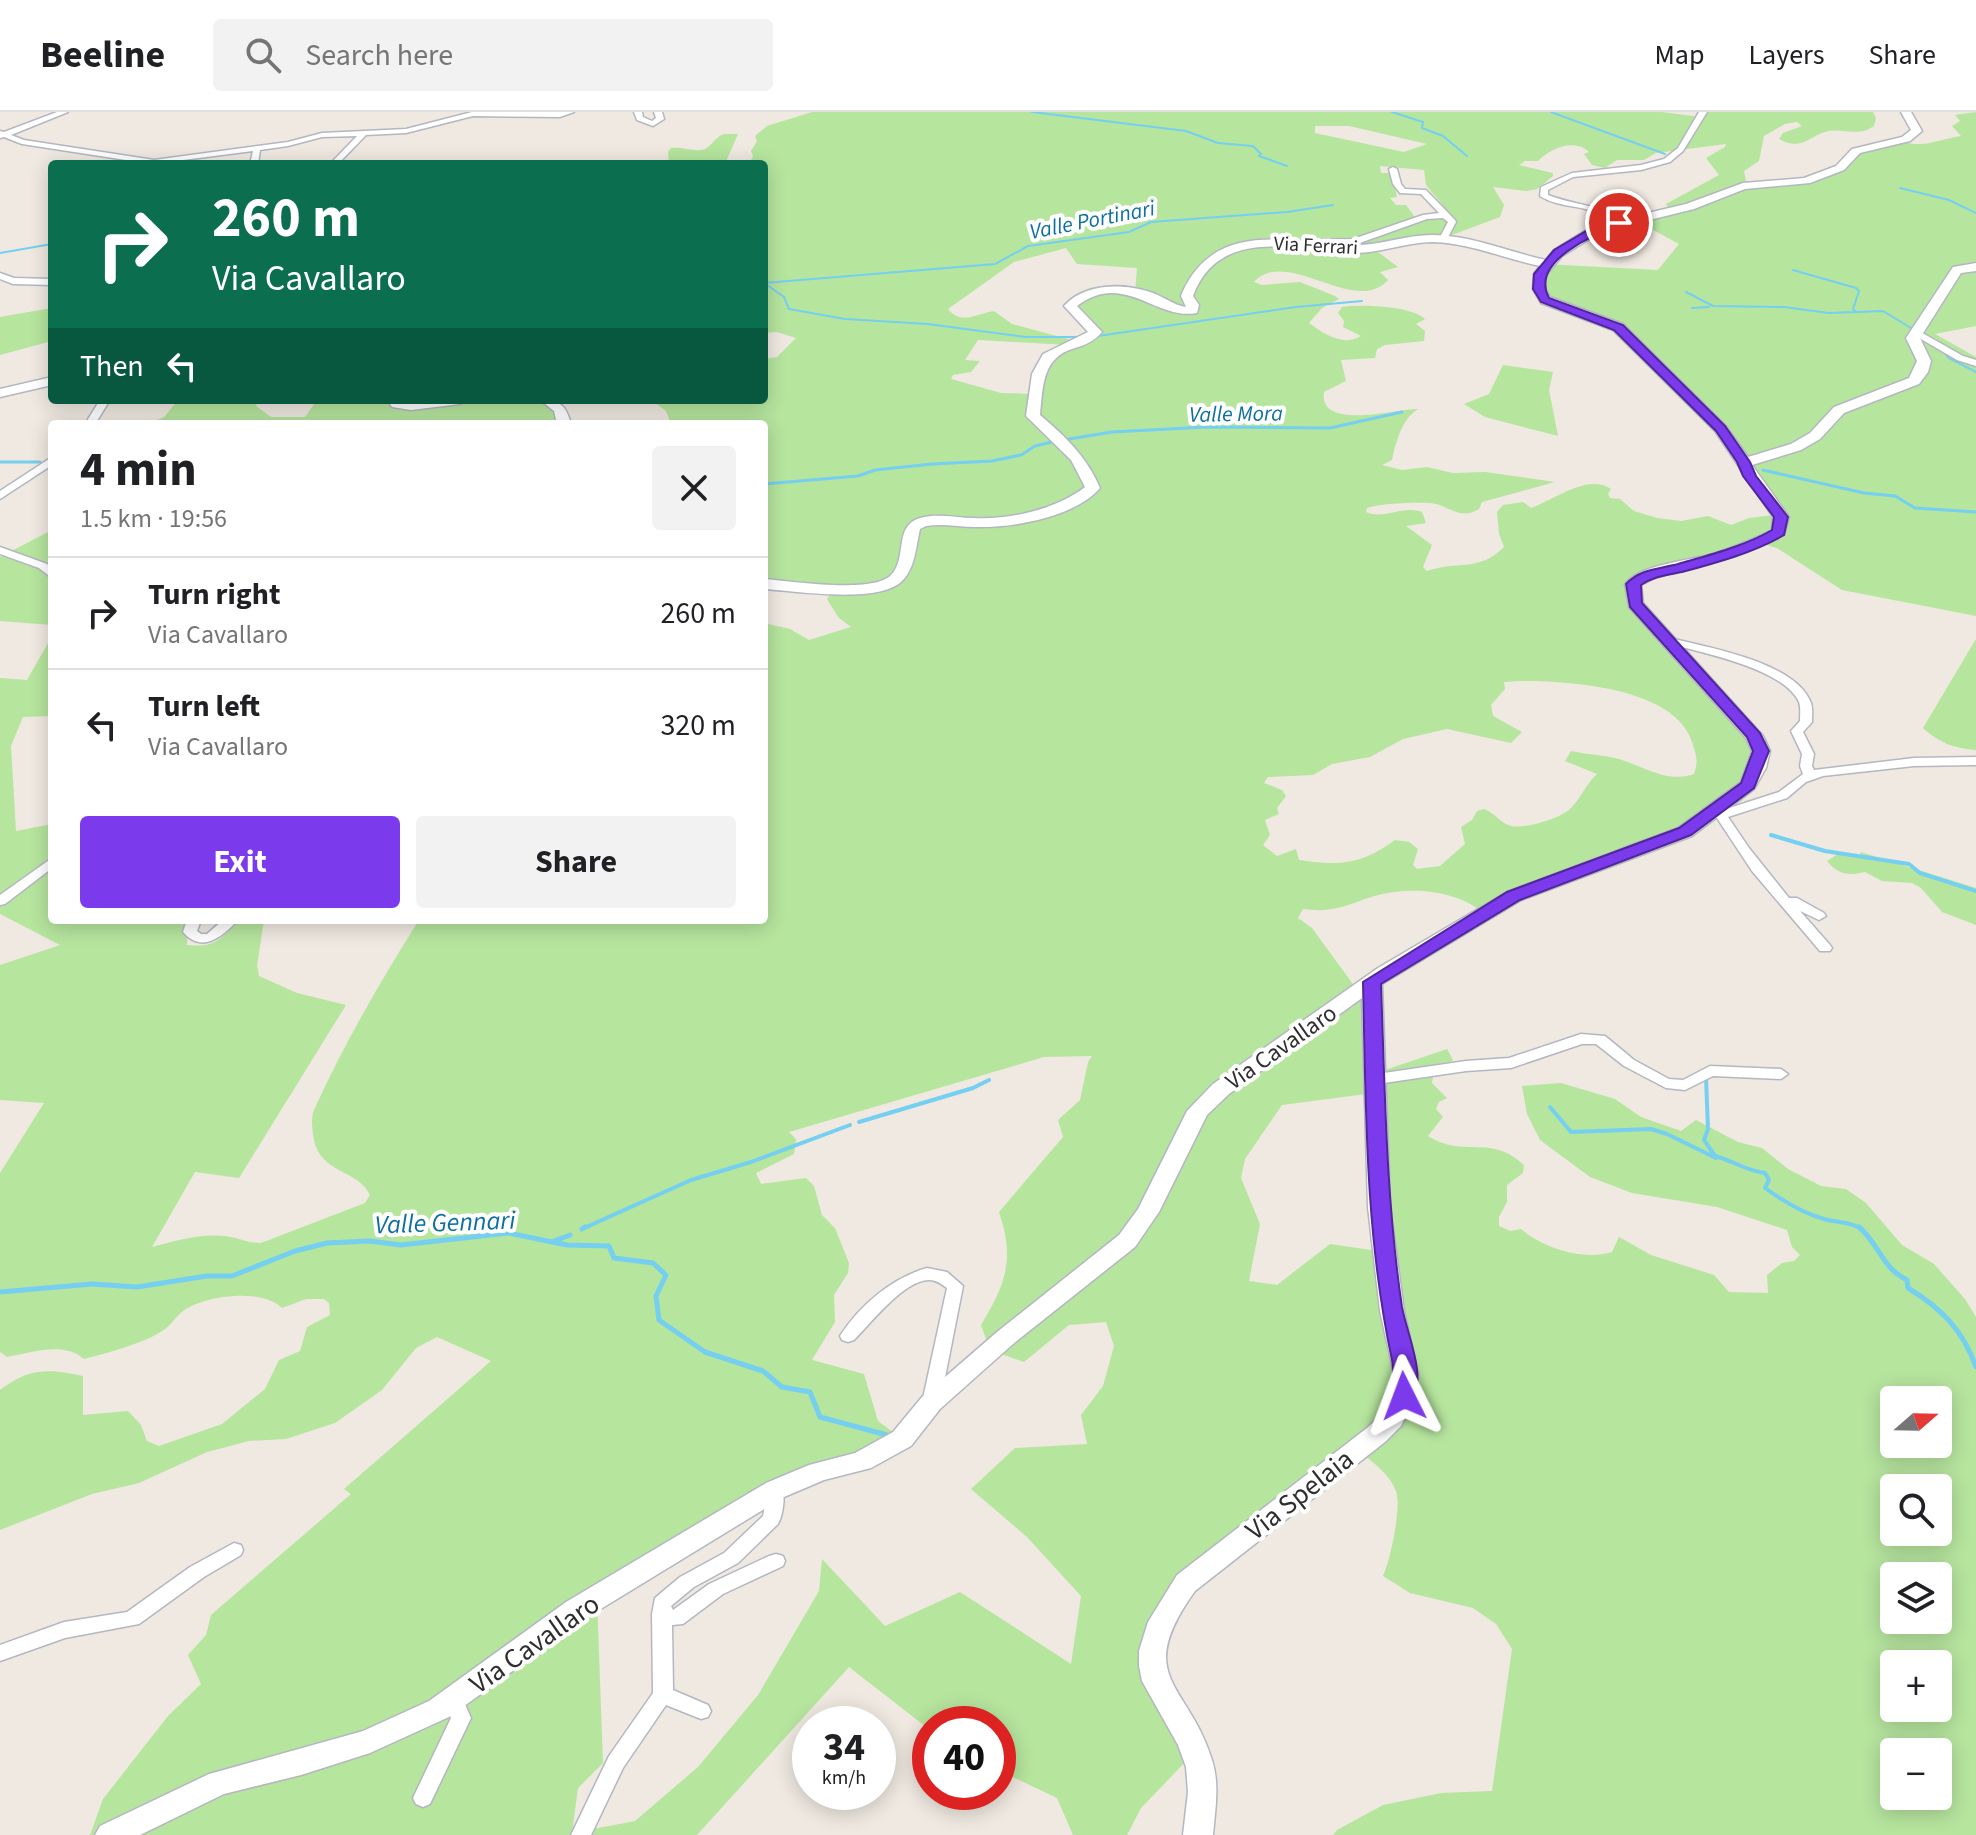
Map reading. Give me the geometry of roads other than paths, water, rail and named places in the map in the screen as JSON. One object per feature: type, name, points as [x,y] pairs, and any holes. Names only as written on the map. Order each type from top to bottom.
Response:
[{"type":"street","points":[[1,134],[64,112]]},
{"type":"street","points":[[175,160],[322,135],[406,131],[473,114],[560,115],[570,112]]},
{"type":"street","points":[[638,112],[640,118],[653,124],[660,119],[658,112]]},
{"type":"street","points":[[1619,223],[1600,209],[1556,203],[1544,196],[1544,189],[1568,176],[1607,173],[1668,159],[1676,154],[1692,122],[1703,112]]},
{"type":"street","points":[[1548,264],[1558,253],[1597,229],[1690,207],[1743,186],[1806,181],[1824,175],[1847,164],[1856,151],[1913,136],[1917,131],[1906,112]]},
{"type":"street","points":[[338,160],[364,133]]},
{"type":"street","points":[[1,134],[22,142],[135,160]]},
{"type":"street","points":[[255,160],[257,148]]},
{"type":"street","points":[[1393,169],[1397,184],[1403,191],[1423,192],[1447,215],[1452,222],[1443,239]]},
{"type":"street","points":[[1314,243],[1354,242],[1426,217],[1447,215]]},
{"type":"street","name":"Via Ferrari","points":[[768,584],[868,588],[889,585],[899,575],[913,527],[917,524],[935,520],[980,523],[1037,513],[1086,495],[1093,488],[1081,462],[1066,444],[1033,416],[1044,358],[1053,350],[1086,340],[1095,332],[1070,306],[1084,297],[1129,291],[1144,294],[1178,311],[1192,310],[1193,305],[1187,296],[1196,275],[1226,248],[1272,242],[1314,243],[1354,249],[1411,240],[1443,239],[1548,264]]},
{"type":"street","name":"Via Cavallaro","points":[[110,1835],[219,1783],[301,1763],[370,1741],[439,1709],[576,1610],[775,1490],[818,1472],[862,1461],[902,1439],[931,1403],[1005,1338],[1127,1241],[1148,1212],[1198,1111],[1209,1099],[1372,982],[1514,896],[1685,832],[1716,814],[1748,785],[1761,751],[1754,736],[1635,604],[1633,584],[1637,579],[1764,541],[1779,532],[1781,517],[1720,428],[1618,327],[1545,300],[1539,289],[1540,274],[1548,264]]},
{"type":"street","points":[[1744,462],[1787,451],[1825,429],[1834,413],[1914,381],[1924,361],[1913,338],[1957,270],[1976,267]]},
{"type":"street","points":[[0,276],[13,281],[48,282]]},
{"type":"street","points":[[1917,333],[1929,337],[1965,361],[1976,363]]},
{"type":"street","points":[[0,393],[48,382]]},
{"type":"street","points":[[397,404],[427,404]]},
{"type":"street","points":[[553,404],[560,409],[563,420]]},
{"type":"street","points":[[0,496],[48,463]]},
{"type":"street","points":[[0,550],[43,566],[48,571]]},
{"type":"street","points":[[1666,640],[1771,672],[1792,685],[1805,702],[1806,722],[1797,731],[1808,754],[1806,766],[1810,776]]},
{"type":"street","points":[[1825,948],[1772,887],[1716,814],[1783,795],[1810,776],[1914,762],[1976,761]]},
{"type":"street","points":[[0,901],[48,865]]},
{"type":"street","points":[[1772,887],[1819,916]]},
{"type":"street","points":[[193,924],[190,932],[198,939],[211,937],[226,924]]},
{"type":"street","name":"Via Spelaia","points":[[1198,1835],[1203,1788],[1200,1766],[1190,1739],[1160,1691],[1153,1669],[1152,1647],[1165,1612],[1186,1583],[1376,1435],[1392,1419],[1404,1396],[1406,1374],[1392,1311],[1379,1207],[1372,982]]},
{"type":"street","points":[[1377,1079],[1511,1063],[1581,1039],[1600,1039],[1629,1063],[1666,1083],[1685,1085],[1710,1071],[1781,1074]]},
{"type":"street","name":"Via Cavallaro","points":[[848,1336],[902,1281],[935,1273],[945,1275],[955,1286],[954,1299],[931,1403]]},
{"type":"street","points":[[581,1835],[611,1769],[633,1732],[663,1695],[662,1603],[679,1589],[731,1558],[772,1519],[775,1490]]},
{"type":"street","points":[[0,1653],[64,1630],[132,1619],[197,1572],[234,1550]]},
{"type":"street","points":[[661,1614],[676,1619],[716,1589],[776,1561]]},
{"type":"street","points":[[663,1695],[701,1711]]},
{"type":"street","points":[[423,1798],[461,1718],[453,1699]]},
{"type":"waterway","points":[[1032,112],[1186,131],[1218,143],[1253,146],[1261,154],[1259,156],[1287,166]]},
{"type":"waterway","points":[[1392,112],[1423,122],[1422,128],[1443,136],[1467,156]]},
{"type":"waterway","points":[[1551,112],[1665,154]]},
{"type":"waterway","points":[[1900,188],[1949,200],[1976,213]]},
{"type":"waterway","name":"Valle Portinari","points":[[768,283],[995,264],[1028,246],[1129,232],[1151,222],[1287,212],[1333,205]]},
{"type":"waterway","name":"Valle Portinari","points":[[0,253],[48,245]]},
{"type":"waterway","points":[[1793,270],[1856,288],[1859,291],[1853,309],[1856,312]]},
{"type":"waterway","name":"Valle Portinari","points":[[768,286],[784,297],[789,309],[845,319],[928,324],[1025,337],[1080,337]]},
{"type":"waterway","points":[[1686,292],[1713,306],[1856,312]]},
{"type":"waterway","name":"Valle Portinari","points":[[1098,336],[1296,307],[1362,301]]},
{"type":"waterway","points":[[1692,308],[1709,307]]},
{"type":"waterway","points":[[1856,312],[1883,311],[1911,328]]},
{"type":"waterway","points":[[1943,351],[1949,358],[1976,372]]},
{"type":"waterway","name":"Valle Mora","points":[[1069,439],[1112,432],[1206,427],[1330,428],[1402,412]]},
{"type":"waterway","name":"Valle Mora","points":[[768,484],[858,476],[875,470],[932,464],[992,461],[1021,455],[1035,446],[1056,441]]},
{"type":"waterway","name":"Valle Mora","points":[[0,462],[40,462]]},
{"type":"waterway","points":[[1763,470],[1864,493],[1895,496],[1915,508],[1976,512]]},
{"type":"waterway","points":[[1771,835],[1825,851],[1909,864],[1920,873],[1976,891]]},
{"type":"waterway","points":[[1706,1078],[1708,1129],[1704,1140],[1715,1156],[1765,1173],[1769,1180],[1765,1188],[1800,1210],[1860,1228]]},
{"type":"waterway","points":[[859,1122],[973,1088],[989,1080]]},
{"type":"waterway","points":[[1550,1107],[1571,1132],[1651,1129],[1716,1158]]},
{"type":"waterway","points":[[585,1227],[582,1229],[691,1180],[751,1162],[850,1125]]},
{"type":"waterway","points":[[1860,1228],[1892,1269],[1907,1280],[1908,1288],[1950,1321],[1965,1342],[1976,1367]]},
{"type":"waterway","name":"Valle Gennari","points":[[0,1292],[92,1284],[137,1287],[207,1276],[232,1276],[295,1251],[327,1243],[370,1241],[401,1245],[508,1233],[567,1245],[609,1246],[614,1258],[653,1263],[666,1275],[656,1296],[659,1320],[705,1352],[763,1371],[782,1387],[810,1392],[820,1417],[887,1435]]},
{"type":"waterway","points":[[554,1241],[570,1235]]}]
